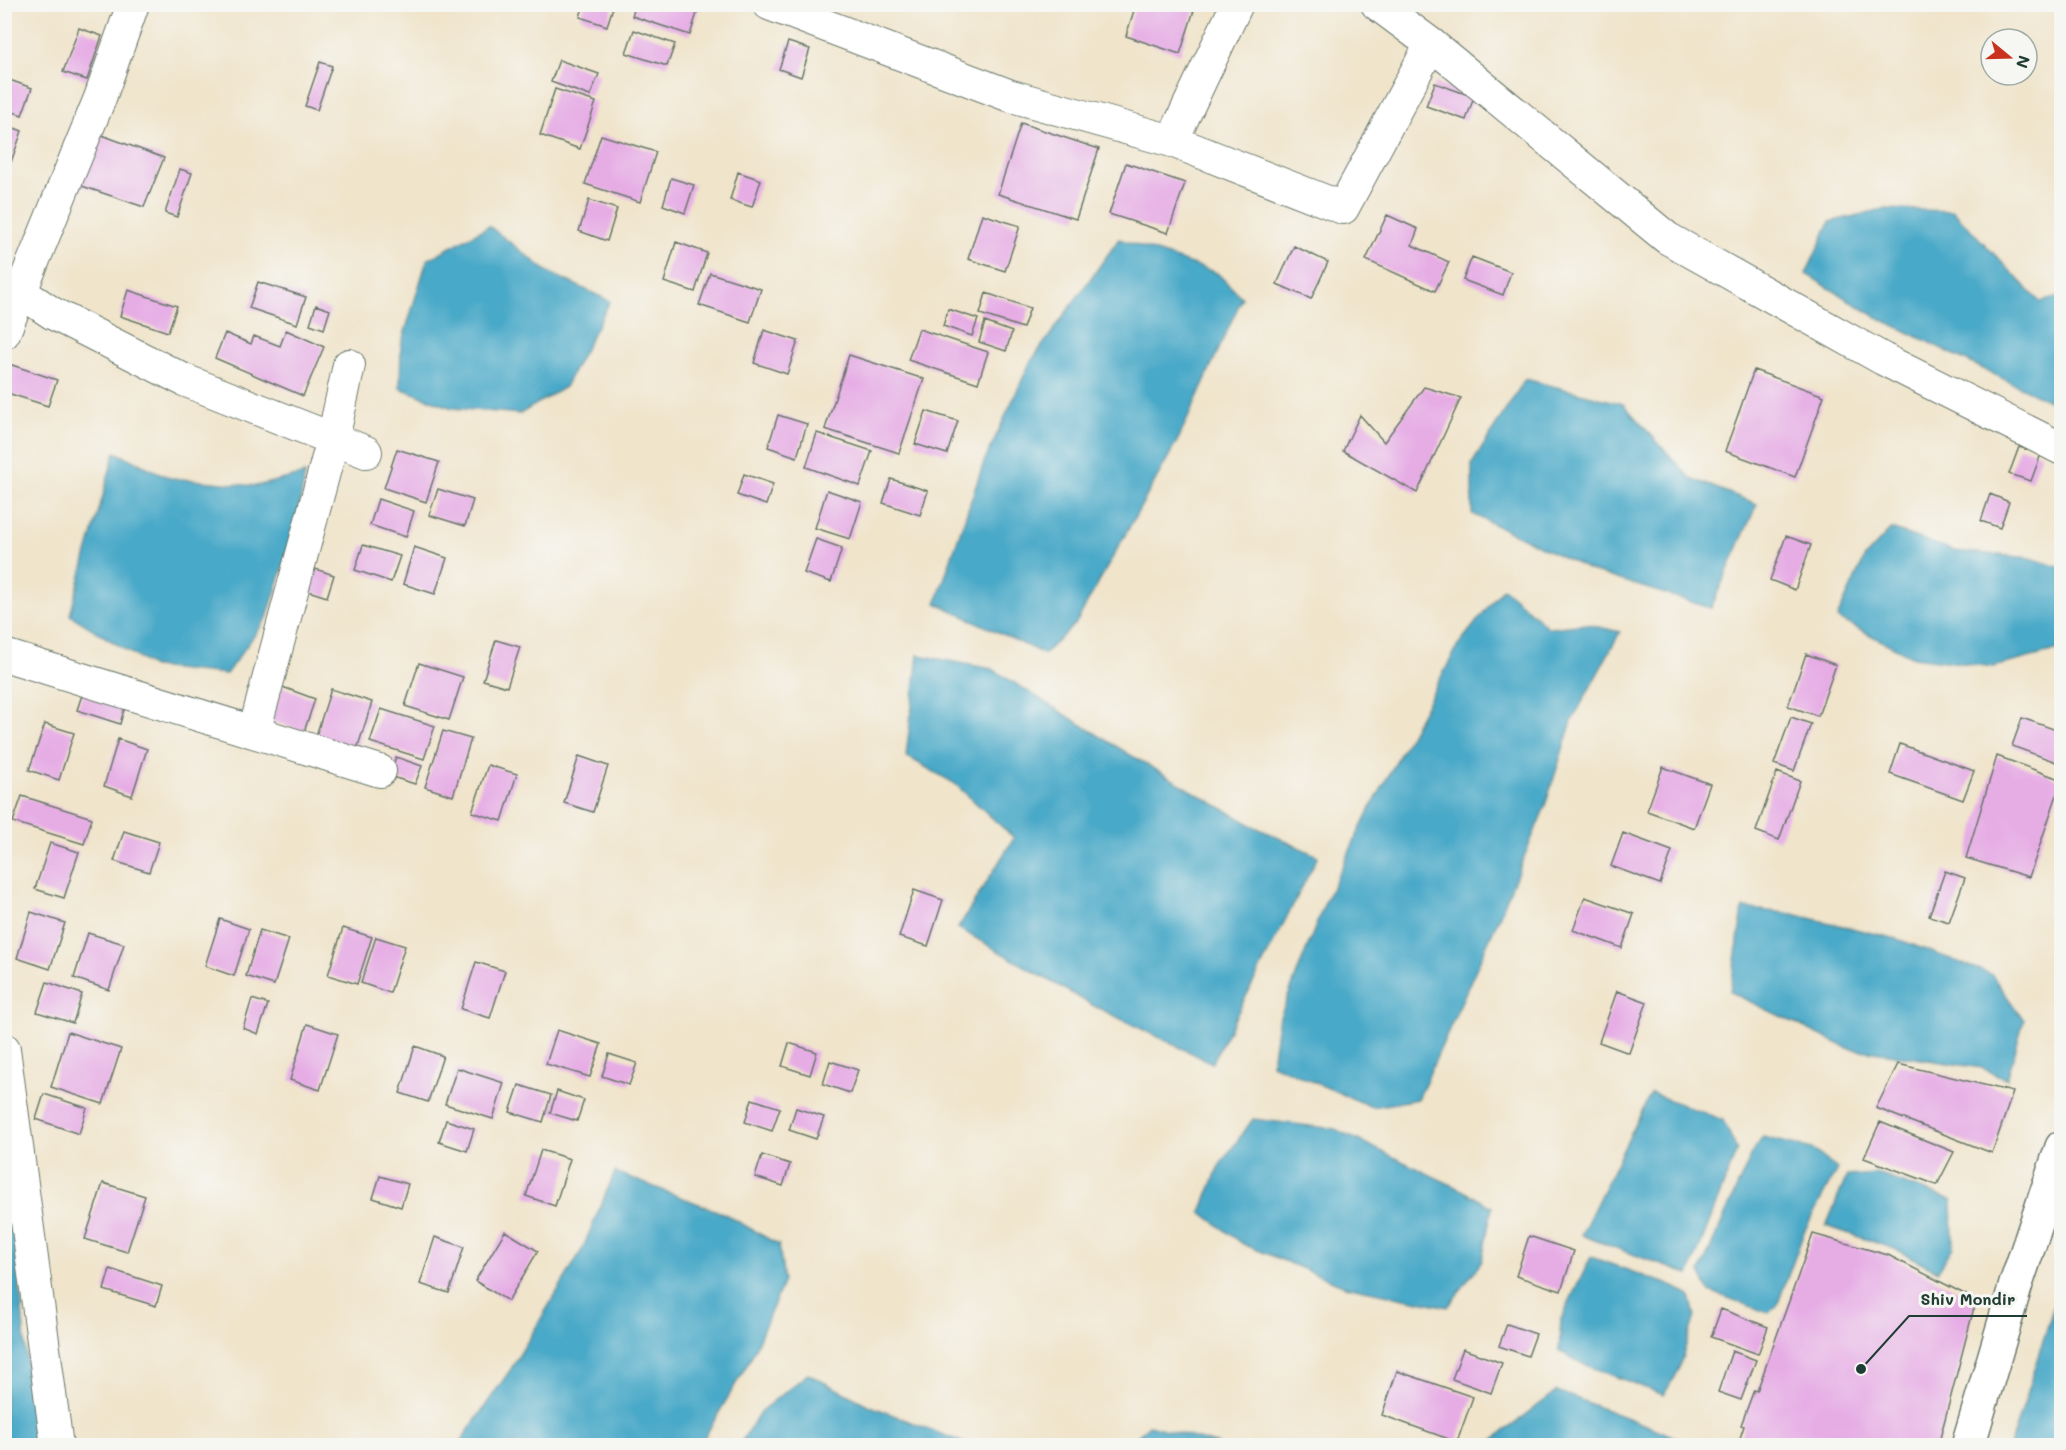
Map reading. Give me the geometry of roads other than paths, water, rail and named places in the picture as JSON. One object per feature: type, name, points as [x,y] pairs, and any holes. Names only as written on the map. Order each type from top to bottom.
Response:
[{"type":"highway","points":[[1968,1446],[2016,1284],[2061,1147]]},
{"type":"street","points":[[4,333],[100,98],[133,4]]},
{"type":"street","points":[[769,4],[1008,95],[1172,141],[1343,208],[1431,44]]},
{"type":"street","points":[[1172,141],[1237,4]]},
{"type":"street","points":[[1377,4],[1431,44],[1667,238],[1883,359],[2061,449]]},
{"type":"street","points":[[22,293],[52,313],[184,380],[366,452]]},
{"type":"street","points":[[254,732],[333,439],[349,365]]},
{"type":"street","points":[[4,655],[380,771]]},
{"type":"street","points":[[4,1049],[57,1446]]},
{"type":"water","points":[[1883,209],[1953,211],[2040,302],[2061,297],[2061,407],[1875,316],[1806,274],[1830,222]]},
{"type":"water","points":[[489,226],[548,272],[610,301],[565,387],[520,414],[452,408],[400,388],[401,345],[427,260]]},
{"type":"water","points":[[1119,239],[1217,273],[1242,298],[1179,438],[1076,623],[1044,654],[936,603],[984,462],[1030,363]]},
{"type":"water","points":[[1525,379],[1623,404],[1690,478],[1757,504],[1711,608],[1594,572],[1472,514],[1472,464]]},
{"type":"water","points":[[115,452],[170,478],[256,486],[305,474],[296,526],[267,618],[226,674],[153,667],[70,615]]},
{"type":"water","points":[[1891,529],[1955,551],[2031,558],[2061,568],[2062,642],[2059,650],[1994,667],[1913,657],[1837,618],[1865,557]]},
{"type":"water","points":[[1503,588],[1549,628],[1587,624],[1620,632],[1572,721],[1544,809],[1497,922],[1418,1099],[1372,1107],[1272,1064],[1278,1022],[1325,902],[1365,819],[1459,644]]},
{"type":"water","points":[[918,655],[992,669],[1127,753],[1253,826],[1318,856],[1212,1063],[1092,1005],[958,928],[1014,838],[954,783],[906,756]]},
{"type":"water","points":[[1743,908],[1793,914],[1897,939],[1991,974],[2024,1020],[2007,1079],[1982,1068],[1847,1048],[1730,992]]},
{"type":"water","points":[[1651,1093],[1723,1120],[1737,1150],[1689,1275],[1581,1235]]},
{"type":"water","points":[[1253,1119],[1335,1129],[1464,1191],[1492,1207],[1482,1261],[1448,1307],[1345,1286],[1243,1244],[1201,1212],[1219,1166]]},
{"type":"water","points":[[1763,1137],[1812,1149],[1837,1169],[1804,1232],[1777,1306],[1768,1313],[1709,1291],[1700,1272],[1754,1149]]},
{"type":"water","points":[[4,1166],[19,1274],[34,1445],[5,1445]]},
{"type":"water","points":[[615,1172],[725,1214],[779,1245],[784,1281],[751,1358],[700,1445],[458,1445],[511,1369],[582,1250]]},
{"type":"water","points":[[1877,1174],[1952,1200],[1953,1247],[1938,1271],[1895,1249],[1826,1226],[1847,1176]]},
{"type":"water","points":[[1591,1257],[1672,1286],[1690,1296],[1695,1316],[1679,1368],[1664,1395],[1583,1364],[1559,1351],[1561,1319]]},
{"type":"water","points":[[2061,1291],[2061,1445],[2010,1445],[2058,1293]]},
{"type":"water","points":[[808,1374],[868,1405],[969,1445],[739,1445],[762,1410]]},
{"type":"water","points":[[1557,1391],[1693,1445],[1491,1445],[1493,1440]]},
{"type":"water","points":[[1149,1425],[1219,1445],[1128,1445]]},
{"type":"place","name":"Shiv Mondir","points":[[1861,1369]]}]
